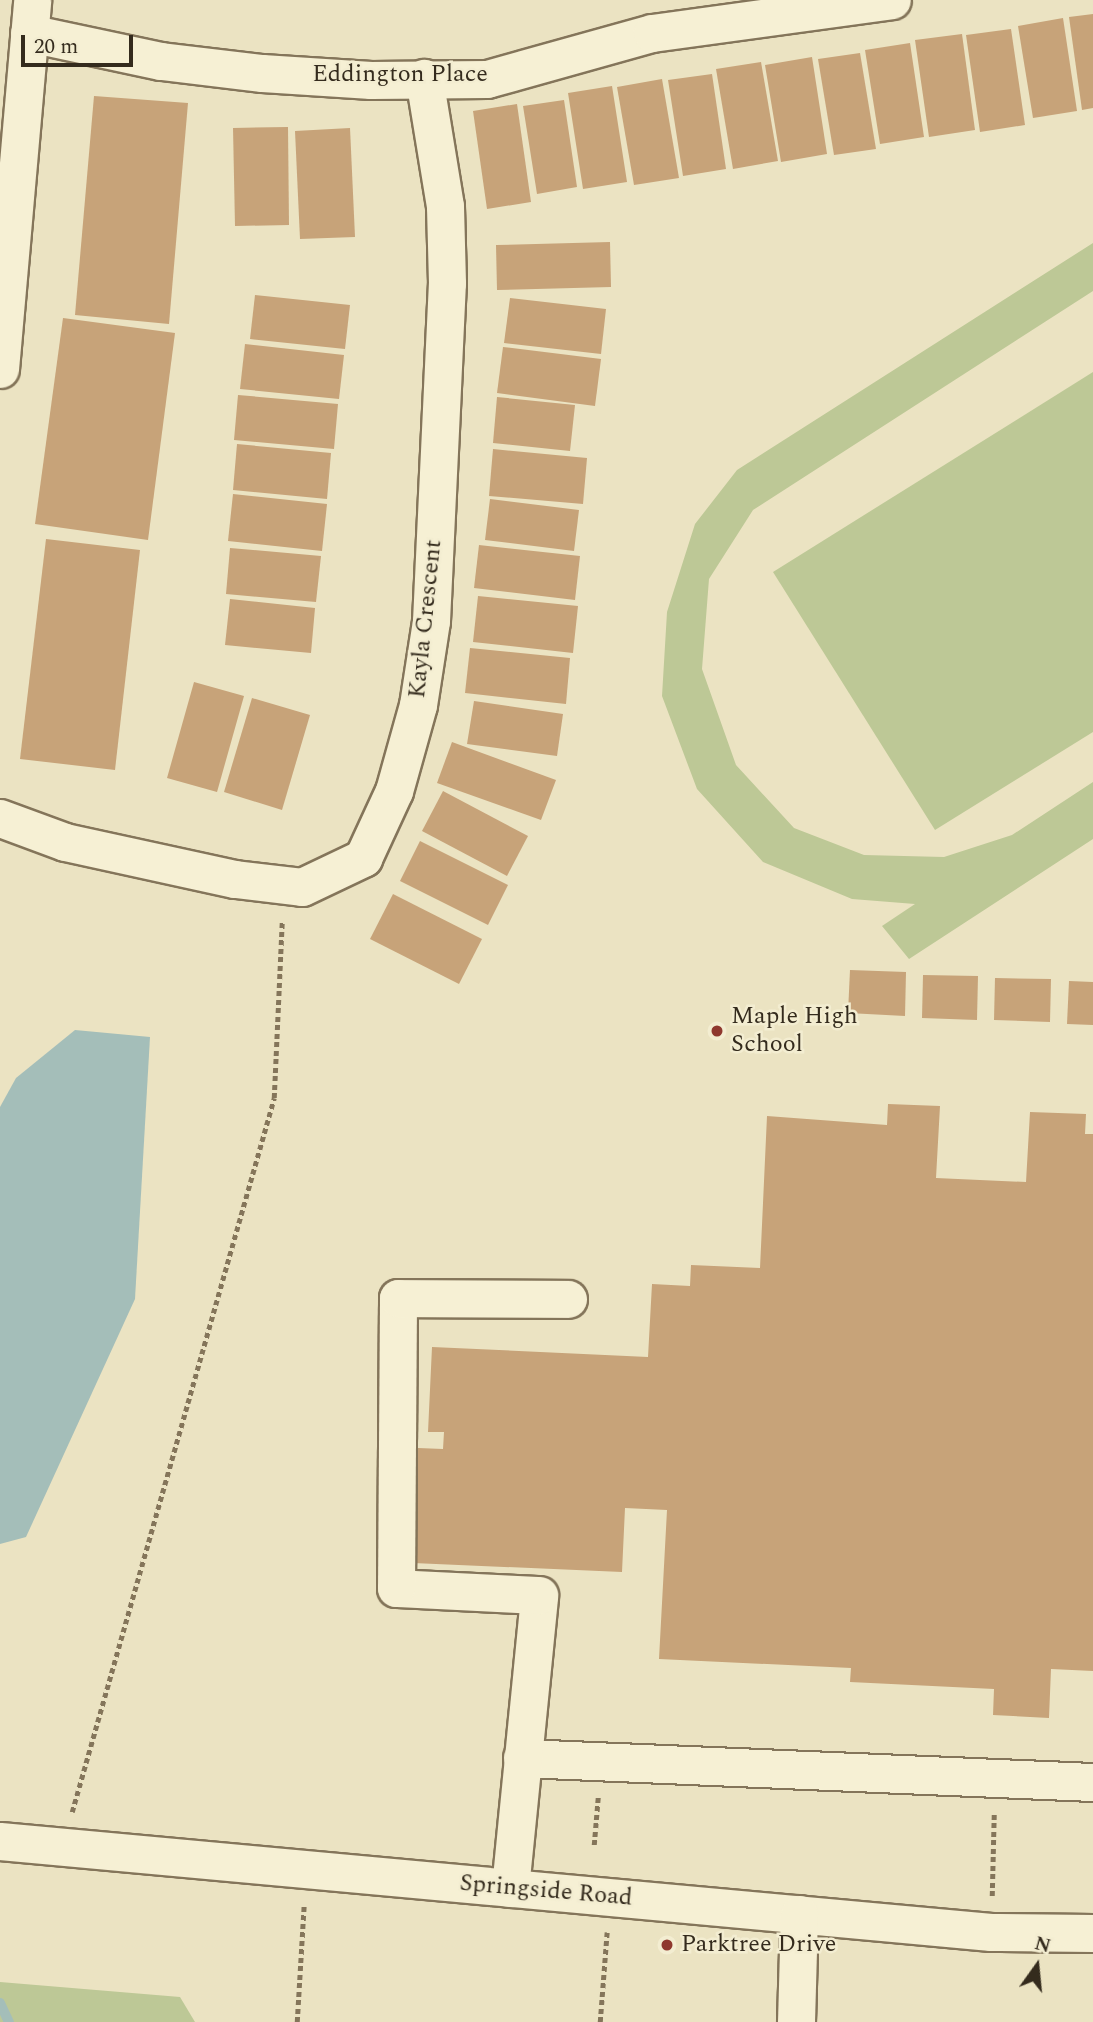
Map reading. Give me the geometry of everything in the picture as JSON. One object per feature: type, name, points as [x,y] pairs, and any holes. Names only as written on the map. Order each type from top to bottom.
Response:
[{"type":"street","name":"Eddington Place","points":[[31,17],[161,61],[237,70],[371,80],[487,79],[652,33],[892,0]]},
{"type":"street","points":[[0,369],[31,17]]},
{"type":"street","name":"Kayla Crescent","points":[[0,818],[78,845],[235,879],[302,887],[363,858],[394,791],[418,705],[431,621],[447,283],[445,206],[424,78]]},
{"type":"street","points":[[509,1888],[539,1595],[396,1588],[398,1298],[568,1299]]},
{"type":"street","points":[[522,1758],[1093,1782]]},
{"type":"street","name":"Springside Road","points":[[0,1841],[990,1932],[1093,1933]]},
{"type":"street","points":[[796,2022],[799,1914]]},
{"type":"path","points":[[62,1846],[274,1098],[285,885]]},
{"type":"path","points":[[594,1845],[601,1762]]},
{"type":"path","points":[[990,1932],[995,1778]]},
{"type":"path","points":[[297,2022],[306,1868]]},
{"type":"path","points":[[600,2022],[610,1896]]},
{"type":"green space","points":[[1093,243],[1093,291],[753,510],[709,579],[702,669],[736,765],[794,828],[864,855],[944,857],[1012,835],[1093,782],[1093,839],[909,959],[882,926],[915,904],[852,899],[763,862],[697,789],[662,696],[667,612],[695,524],[737,470]]},
{"type":"green space","points":[[1093,372],[1093,732],[935,830],[773,572]]},
{"type":"green space","points":[[0,1982],[180,1997],[195,2022],[0,2022]]},
{"type":"water","points":[[75,1030],[150,1037],[135,1299],[26,1537],[0,1544],[0,1107],[16,1078]]},
{"type":"building","points":[[1093,14],[1093,108],[1082,110],[1069,17]]},
{"type":"building","points":[[1063,18],[1077,111],[1033,118],[1018,26]]},
{"type":"building","points":[[1011,29],[1025,125],[980,132],[966,35]]},
{"type":"building","points":[[962,34],[975,130],[929,137],[915,40]]},
{"type":"building","points":[[910,43],[924,137],[880,144],[865,50]]},
{"type":"building","points":[[860,53],[876,149],[834,155],[818,59]]},
{"type":"building","points":[[812,57],[827,154],[781,162],[765,65]]},
{"type":"building","points":[[761,62],[778,161],[733,169],[716,69]]},
{"type":"building","points":[[712,74],[726,169],[683,176],[668,80]]},
{"type":"building","points":[[662,79],[679,178],[634,185],[617,87]]},
{"type":"building","points":[[612,86],[627,182],[583,189],[568,93]]},
{"type":"building","points":[[94,96],[188,103],[169,324],[75,315]]},
{"type":"building","points":[[564,100],[577,187],[537,194],[523,106]]},
{"type":"building","points":[[517,104],[531,202],[487,209],[473,111]]},
{"type":"building","points":[[288,127],[289,225],[235,226],[233,128]]},
{"type":"building","points":[[350,128],[355,237],[300,239],[295,131]]},
{"type":"building","points":[[610,242],[611,287],[497,290],[496,245]]},
{"type":"building","points":[[255,295],[350,305],[345,349],[250,339]]},
{"type":"building","points":[[510,298],[606,309],[601,354],[504,343]]},
{"type":"building","points":[[63,318],[175,333],[148,540],[35,524]]},
{"type":"building","points":[[245,344],[344,355],[339,399],[240,389]]},
{"type":"building","points":[[503,347],[601,359],[595,406],[497,393]]},
{"type":"building","points":[[238,395],[338,404],[334,449],[234,440]]},
{"type":"building","points":[[497,397],[575,405],[570,451],[493,443]]},
{"type":"building","points":[[237,444],[331,453],[327,499],[233,490]]},
{"type":"building","points":[[493,449],[587,458],[583,504],[489,496]]},
{"type":"building","points":[[233,494],[327,504],[322,551],[228,541]]},
{"type":"building","points":[[490,499],[579,510],[574,551],[485,540]]},
{"type":"building","points":[[46,539],[140,550],[115,770],[20,759]]},
{"type":"building","points":[[479,545],[580,556],[575,600],[474,588]]},
{"type":"building","points":[[230,548],[321,556],[316,602],[226,594]]},
{"type":"building","points":[[478,596],[578,606],[573,653],[473,642]]},
{"type":"building","points":[[230,599],[315,608],[311,653],[225,645]]},
{"type":"building","points":[[470,648],[570,658],[566,704],[465,693]]},
{"type":"building","points":[[194,682],[244,696],[217,792],[167,778]]},
{"type":"building","points":[[252,698],[310,715],[282,810],[224,792]]},
{"type":"building","points":[[474,701],[563,714],[557,756],[467,744]]},
{"type":"building","points":[[452,742],[556,780],[541,820],[437,783]]},
{"type":"building","points":[[443,791],[528,836],[507,876],[422,831]]},
{"type":"building","points":[[420,841],[508,885],[488,925],[400,881]]},
{"type":"building","points":[[393,894],[482,939],[459,984],[370,939]]},
{"type":"building","points":[[850,970],[906,972],[905,1016],[848,1013]]},
{"type":"building","points":[[923,975],[978,976],[977,1020],[922,1018]]},
{"type":"building","points":[[995,978],[1051,979],[1050,1022],[994,1020]]},
{"type":"building","points":[[1069,981],[1093,982],[1093,1025],[1067,1024]]},
{"type":"building","points":[[888,1104],[940,1106],[936,1178],[1026,1182],[1030,1112],[1086,1114],[1085,1134],[1093,1134],[1093,1671],[1051,1669],[1049,1718],[993,1715],[994,1689],[850,1682],[851,1668],[659,1659],[667,1510],[625,1508],[622,1572],[413,1563],[418,1448],[443,1449],[444,1432],[428,1432],[432,1347],[648,1357],[652,1284],[690,1286],[691,1265],[760,1268],[767,1116],[887,1125]]},
{"type":"waterway","points":[[0,2003],[9,2022]]},
{"type":"place","name":"Maple High School","points":[[717,1031]]},
{"type":"place","name":"Parktree Drive","points":[[667,1945]]}]
